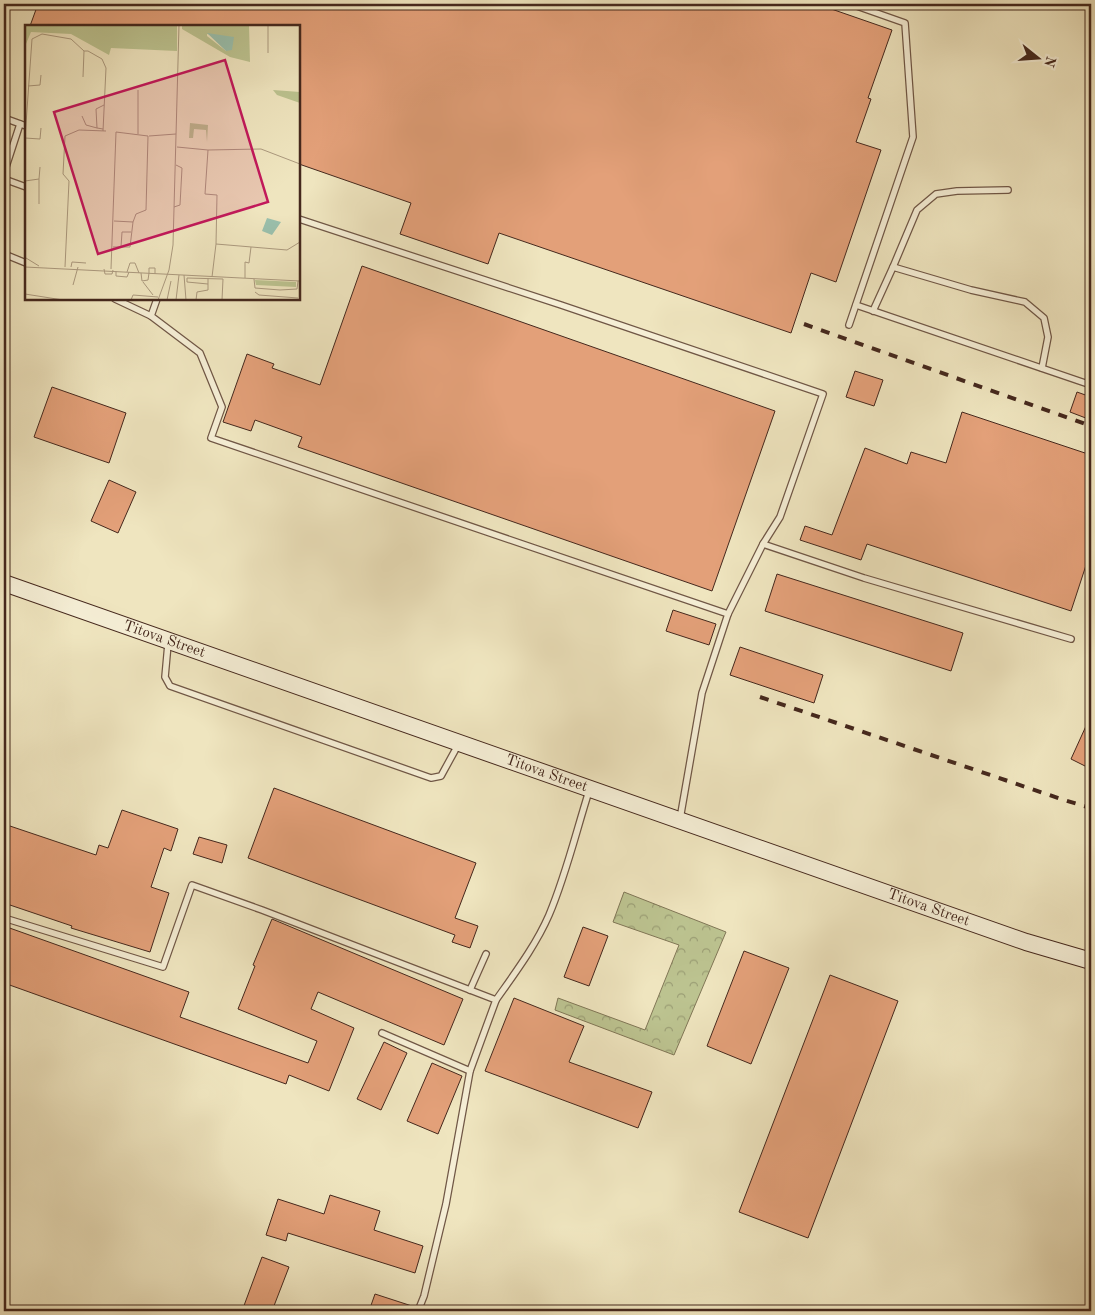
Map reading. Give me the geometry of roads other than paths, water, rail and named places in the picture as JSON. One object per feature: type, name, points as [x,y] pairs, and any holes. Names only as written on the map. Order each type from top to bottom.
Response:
[{"type":"main road","name":"Titova Street","points":[[4,583],[680,822],[1026,942],[1091,961]]},
{"type":"lane","points":[[849,325],[913,137],[905,22],[851,4]]},
{"type":"lane","points":[[4,118],[23,125],[4,173]]},
{"type":"lane","points":[[4,179],[25,187]]},
{"type":"lane","points":[[873,311],[894,267],[917,210],[936,194],[957,191],[1008,190]]},
{"type":"lane","points":[[300,219],[823,394],[780,517],[763,544],[728,614],[702,693],[680,822]]},
{"type":"lane","points":[[4,254],[25,263]]},
{"type":"lane","points":[[894,267],[971,290],[1024,302],[1044,318],[1048,337],[1042,368]]},
{"type":"lane","points":[[117,300],[151,316],[200,353],[222,407],[211,438],[728,614]]},
{"type":"lane","points":[[151,316],[157,300]]},
{"type":"lane","points":[[856,305],[1091,385]]},
{"type":"lane","points":[[763,544],[864,578],[1071,639]]},
{"type":"lane","points":[[168,641],[165,677],[170,686],[431,778],[441,776],[459,744]]},
{"type":"lane","points":[[418,1311],[424,1296],[446,1204],[470,1071],[496,1000],[526,956],[548,916],[566,867],[589,790]]},
{"type":"lane","points":[[4,918],[163,967],[192,885],[496,1000]]},
{"type":"lane","points":[[470,990],[486,954]]},
{"type":"lane","points":[[382,1033],[470,1071]]},
{"type":"railway","points":[[804,324],[1091,426]]},
{"type":"railway","points":[[760,697],[1091,808]]}]
